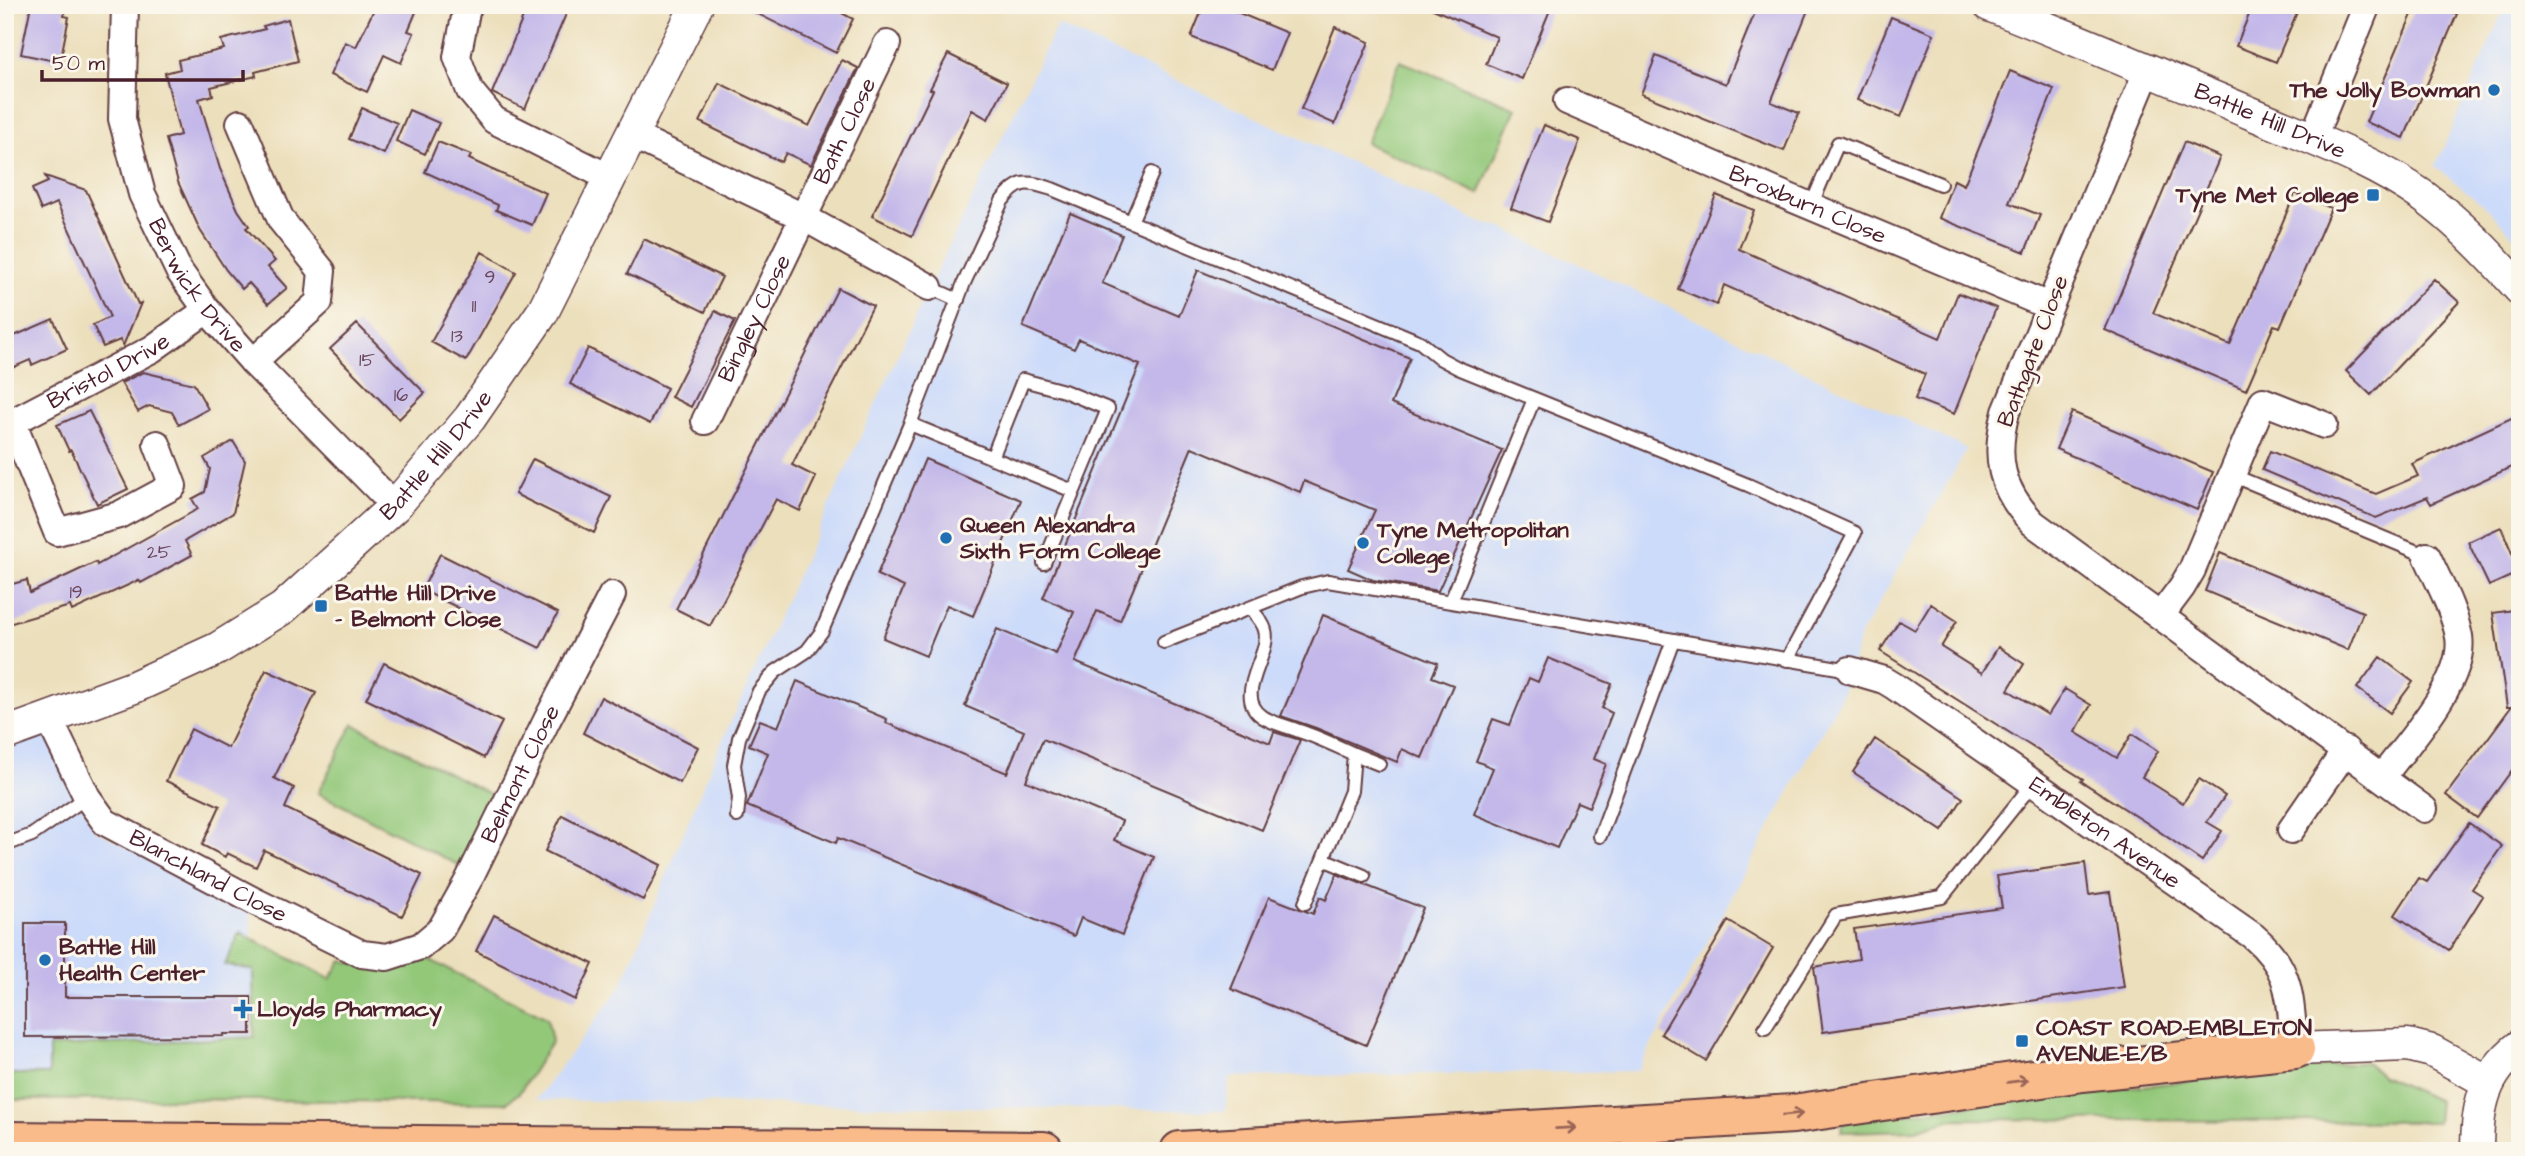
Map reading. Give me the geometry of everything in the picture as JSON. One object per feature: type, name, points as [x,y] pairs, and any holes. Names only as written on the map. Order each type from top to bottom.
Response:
[{"type":"highway","points":[[1180,1151],[1793,1114],[2082,1072],[2295,1049]]},
{"type":"highway","points":[[5,1141],[1044,1151]]},
{"type":"street","name":"Berwick Drive","points":[[125,5],[122,119],[142,194],[179,271],[207,310],[253,362],[396,506]]},
{"type":"street","points":[[469,5],[457,57],[470,91],[494,120],[610,178]]},
{"type":"street","name":"Battle Hill Drive","points":[[5,734],[134,687],[228,642],[283,608],[396,506],[470,418],[542,313],[697,5]]},
{"type":"street","name":"Battle Hill Drive","points":[[1989,5],[2148,69],[2375,167],[2427,199],[2488,254],[2520,289]]},
{"type":"street","points":[[2312,140],[2367,5]]},
{"type":"street","name":"Bath Close","points":[[803,217],[887,44]]},
{"type":"street","name":"Bathgate Close","points":[[2148,69],[2006,412],[2001,428],[2000,466],[2006,484],[2013,499],[2033,523],[2383,776],[2424,809]]},
{"type":"street","name":"Broxburn Close","points":[[1567,101],[2049,306]]},
{"type":"street","points":[[240,124],[281,220],[322,271],[319,302],[253,362]]},
{"type":"street","points":[[632,135],[803,217],[929,286]]},
{"type":"street","name":"Bingley Close","points":[[705,421],[803,217]]},
{"type":"street","name":"Bristol Drive","points":[[9,425],[152,349],[207,310]]},
{"type":"street","points":[[2161,615],[2192,570],[2263,401],[2325,425]]},
{"type":"street","points":[[9,425],[57,532],[119,515],[173,486],[157,444]]},
{"type":"street","points":[[2383,776],[2447,688],[2458,662],[2459,636],[2427,556]]},
{"type":"street","name":"Belmont Close","points":[[421,946],[441,929],[461,893],[612,595]]},
{"type":"street","name":"Embleton Avenue","points":[[1850,670],[1884,680],[1894,686],[2220,911],[2268,949],[2284,973],[2295,1049]]},
{"type":"street","name":"Blanchland Close","points":[[49,719],[87,797],[105,822],[254,901],[362,954],[387,957],[421,946]]},
{"type":"street","points":[[2291,830],[2346,750]]},
{"type":"street","points":[[2295,1049],[2408,1045],[2432,1051],[2488,1082]]},
{"type":"street","points":[[2477,1151],[2481,1100],[2488,1082],[2507,1057],[2520,1046]]},
{"type":"lane","points":[[1811,206],[1838,144],[1940,184]]},
{"type":"lane","points":[[1131,222],[1152,173]]},
{"type":"lane","points":[[737,816],[734,765],[739,738],[759,691],[775,672],[807,651],[822,631],[911,424],[958,300],[1002,201],[1019,184],[1028,182],[1052,189],[1420,342],[1441,359],[1458,368],[1748,485],[1855,533],[1787,660]]},
{"type":"lane","points":[[929,286],[958,300]]},
{"type":"lane","points":[[992,458],[1023,380],[1064,391],[1108,409],[1044,563]]},
{"type":"lane","points":[[1451,601],[1534,400]]},
{"type":"lane","points":[[911,424],[1073,491]]},
{"type":"lane","points":[[2232,475],[2427,556]]},
{"type":"lane","points":[[1164,642],[1302,587],[1328,581],[1850,670]]},
{"type":"lane","points":[[1251,607],[1266,631],[1266,641],[1252,690],[1254,709],[1262,717],[1276,724],[1301,731],[1379,764]]},
{"type":"lane","points":[[1600,836],[1673,640]]},
{"type":"lane","points":[[1305,903],[1351,791],[1354,754]]},
{"type":"lane","points":[[1765,1028],[1836,915],[1942,897],[2034,782]]},
{"type":"lane","points":[[5,845],[32,835],[87,797]]},
{"type":"lane","points":[[1323,859],[1364,876]]},
{"type":"shaded area","name":"The Jolly Bowman","points":[[2505,7],[2520,14],[2520,244],[2485,206],[2435,167]]},
{"type":"shaded area","name":"Tyne Metropolitan College","points":[[1057,25],[1484,224],[1498,226],[1967,449],[1860,636],[1843,693],[1637,1071],[1229,1077],[1225,1111],[536,1100],[621,986],[716,754],[929,287]]},
{"type":"shaded area","points":[[50,735],[94,830],[250,909],[253,970],[251,1053],[5,1085],[5,748]]},
{"type":"green space","points":[[1400,61],[1516,108],[1479,194],[1366,143]]},
{"type":"green space","points":[[353,724],[496,797],[460,866],[318,793]]},
{"type":"green space","points":[[240,933],[330,979],[342,960],[366,967],[393,969],[426,958],[547,1018],[552,1041],[520,1092],[506,1103],[5,1100],[5,1074],[49,1074],[49,1047],[254,1037],[253,970],[225,965]]},
{"type":"green space","points":[[2366,1062],[2382,1076],[2439,1101],[2437,1122],[1953,1119],[1915,1130],[1841,1132],[1844,1122],[2004,1101]]},
{"type":"building","points":[[31,5],[66,5],[64,16],[69,17],[60,62],[21,54]]},
{"type":"building","points":[[376,5],[419,5],[408,31],[414,33],[401,63],[384,55],[367,92],[330,75],[345,42],[356,47]]},
{"type":"building","points":[[528,5],[570,5],[525,109],[492,93]]},
{"type":"building","points":[[740,5],[827,5],[853,19],[836,53]]},
{"type":"building","points":[[1204,5],[1220,5],[1287,33],[1272,70],[1191,37]]},
{"type":"building","points":[[1424,5],[1552,5],[1522,79],[1486,64],[1497,37]]},
{"type":"building","points":[[1758,5],[1810,5],[1771,102],[1799,113],[1784,151],[1641,94],[1656,56],[1726,84]]},
{"type":"building","points":[[2253,5],[2300,5],[2276,62],[2236,46]]},
{"type":"building","points":[[2416,5],[2436,5],[2457,14],[2404,138],[2366,122]]},
{"type":"building","points":[[1891,17],[1934,34],[1901,117],[1857,100]]},
{"type":"building","points":[[288,19],[298,61],[255,72],[256,76],[211,87],[213,95],[199,99],[220,169],[238,210],[249,226],[246,228],[275,261],[268,267],[287,288],[268,304],[249,283],[242,289],[226,270],[200,230],[178,182],[166,139],[180,135],[165,73],[180,69],[178,60],[224,49],[221,40],[265,29],[263,26]]},
{"type":"building","points":[[1335,27],[1369,42],[1335,124],[1301,109]]},
{"type":"building","points":[[948,54],[1007,83],[988,119],[972,110],[912,236],[872,216]]},
{"type":"building","points":[[842,60],[858,68],[811,165],[786,153],[781,162],[700,122],[719,83],[809,126]]},
{"type":"building","points":[[2010,71],[2054,89],[2009,203],[2040,215],[2025,252],[1939,218],[1954,180],[1964,185]]},
{"type":"building","points":[[362,108],[397,123],[384,154],[349,139]]},
{"type":"building","points":[[409,110],[439,123],[425,154],[396,141]]},
{"type":"building","points":[[1544,125],[1580,140],[1548,222],[1511,208]]},
{"type":"building","points":[[438,142],[471,155],[469,159],[546,193],[532,225],[496,210],[498,205],[425,172]]},
{"type":"building","points":[[2184,142],[2220,157],[2153,313],[2230,345],[2295,193],[2331,208],[2280,327],[2274,325],[2246,390],[2105,330]]},
{"type":"building","points":[[45,176],[86,190],[138,304],[141,303],[123,346],[120,340],[103,347],[93,325],[110,317],[57,203],[41,210],[32,189],[48,182]]},
{"type":"building","points":[[1716,195],[1754,210],[1739,249],[1940,338],[1958,293],[1996,308],[1954,414],[1915,399],[1925,374],[1724,285],[1717,305],[1678,289]]},
{"type":"building","points":[[1070,213],[1122,235],[1102,283],[1179,316],[1198,270],[1410,358],[1391,404],[1502,450],[1438,591],[1373,580],[1348,569],[1375,510],[1304,481],[1300,492],[1192,447],[1120,621],[1097,611],[1075,662],[1270,743],[1274,732],[1300,740],[1262,830],[1043,739],[1026,781],[1122,821],[1114,840],[1154,857],[1122,935],[1081,918],[1074,936],[838,838],[836,843],[747,806],[768,753],[749,745],[760,720],[778,727],[797,681],[887,719],[886,723],[1007,773],[1024,731],[965,706],[997,629],[1056,654],[1074,612],[1043,598],[1140,365],[1079,339],[1074,349],[1023,327]]},
{"type":"building","points":[[644,239],[722,277],[705,312],[627,274]]},
{"type":"building","points":[[482,252],[516,272],[466,361],[431,342]]},
{"type":"building","points":[[2434,279],[2459,302],[2371,395],[2346,371]]},
{"type":"building","points":[[838,288],[873,306],[792,465],[816,477],[800,511],[776,499],[710,626],[676,609]]},
{"type":"building","points":[[715,311],[735,321],[691,407],[671,397]]},
{"type":"building","points":[[53,319],[67,349],[32,365],[30,360],[5,371],[5,340]]},
{"type":"building","points":[[357,324],[425,393],[399,419],[330,349]]},
{"type":"building","points":[[588,348],[667,388],[650,424],[570,384]]},
{"type":"building","points":[[143,372],[194,384],[208,409],[179,425],[172,412],[149,406],[138,412],[121,383]]},
{"type":"building","points":[[89,411],[128,489],[97,504],[57,425]]},
{"type":"building","points":[[2072,412],[2213,472],[2197,510],[2056,449]]},
{"type":"building","points":[[2520,414],[2520,463],[2431,504],[2427,497],[2376,518],[2262,470],[2270,451],[2376,494],[2418,476],[2412,464]]},
{"type":"building","points":[[233,441],[245,461],[233,513],[185,541],[192,555],[141,583],[139,580],[72,611],[70,606],[5,625],[5,586],[27,580],[30,593],[96,562],[97,565],[198,509],[192,499],[205,492],[210,469],[204,458]]},
{"type":"building","points":[[533,459],[611,497],[594,533],[515,494]]},
{"type":"building","points":[[925,459],[1021,500],[973,616],[947,605],[926,656],[883,638],[904,587],[877,575]]},
{"type":"building","points":[[2501,527],[2520,572],[2489,586],[2468,542]]},
{"type":"building","points":[[2220,553],[2363,612],[2348,650],[2205,591]]},
{"type":"building","points":[[440,554],[558,613],[540,648],[422,590]]},
{"type":"building","points":[[1931,604],[1957,621],[1941,647],[1982,673],[1998,647],[2024,664],[2008,690],[2048,715],[2065,689],[2091,705],[2075,732],[2117,758],[2132,734],[2158,751],[2142,777],[2183,803],[2199,779],[2225,796],[2207,822],[2222,831],[2202,861],[2081,781],[2083,779],[1880,651],[1899,621],[1915,630]]},
{"type":"building","points":[[2520,609],[2520,759],[2477,818],[2446,795],[2511,707],[2507,707],[2493,613]]},
{"type":"building","points":[[1323,615],[1438,663],[1432,677],[1453,685],[1422,758],[1402,749],[1397,762],[1281,716]]},
{"type":"building","points":[[2380,657],[2413,682],[2390,713],[2357,688]]},
{"type":"building","points":[[1548,658],[1612,684],[1602,708],[1612,713],[1594,759],[1606,764],[1589,807],[1577,802],[1557,848],[1474,814],[1493,768],[1476,761],[1493,719],[1510,725],[1529,678],[1538,682]]},
{"type":"building","points":[[384,663],[502,722],[484,758],[366,699]]},
{"type":"building","points":[[266,670],[316,693],[274,778],[294,788],[285,808],[422,875],[402,916],[264,850],[256,867],[227,853],[225,857],[202,845],[220,806],[166,781],[191,729],[228,748]]},
{"type":"building","points":[[601,697],[698,747],[680,783],[583,733]]},
{"type":"building","points":[[1875,739],[1963,798],[1942,831],[1853,772]]},
{"type":"building","points":[[562,815],[661,865],[643,900],[545,851]]},
{"type":"building","points":[[2469,823],[2502,846],[2472,889],[2483,896],[2449,950],[2395,915],[2419,878],[2427,882]]},
{"type":"building","points":[[2085,863],[2089,895],[2110,892],[2124,987],[1823,1032],[1814,967],[1859,959],[1854,929],[2002,908],[1997,876]]},
{"type":"building","points":[[1337,874],[1423,908],[1366,1045],[1231,989],[1269,897],[1313,914],[1320,897],[1326,900]]},
{"type":"building","points":[[494,915],[593,964],[575,1000],[476,951]]},
{"type":"building","points":[[1728,921],[1773,948],[1706,1061],[1661,1034]]},
{"type":"building","name":"Battle Hill Health Center","points":[[25,923],[65,923],[65,997],[251,997],[251,1034],[25,1037]]},
{"type":"place","name":"The Jolly Bowman","points":[[2494,90]]},
{"type":"place","name":"Tyne Met College","points":[[2373,195]]},
{"type":"place","name":"Queen Alexandra Sixth Form College","points":[[946,538]]},
{"type":"place","name":"Tyne Metropolitan College","points":[[1363,543]]},
{"type":"place","name":"Battle Hill Drive - Belmont Close","points":[[321,606]]},
{"type":"place","name":"Battle Hill Health Center","points":[[45,960]]},
{"type":"place","name":"Lloyds Pharmacy","points":[[243,1009]]},
{"type":"place","name":"COAST ROAD-EMBLETON AVENUE-E/B","points":[[2022,1041]]}]
